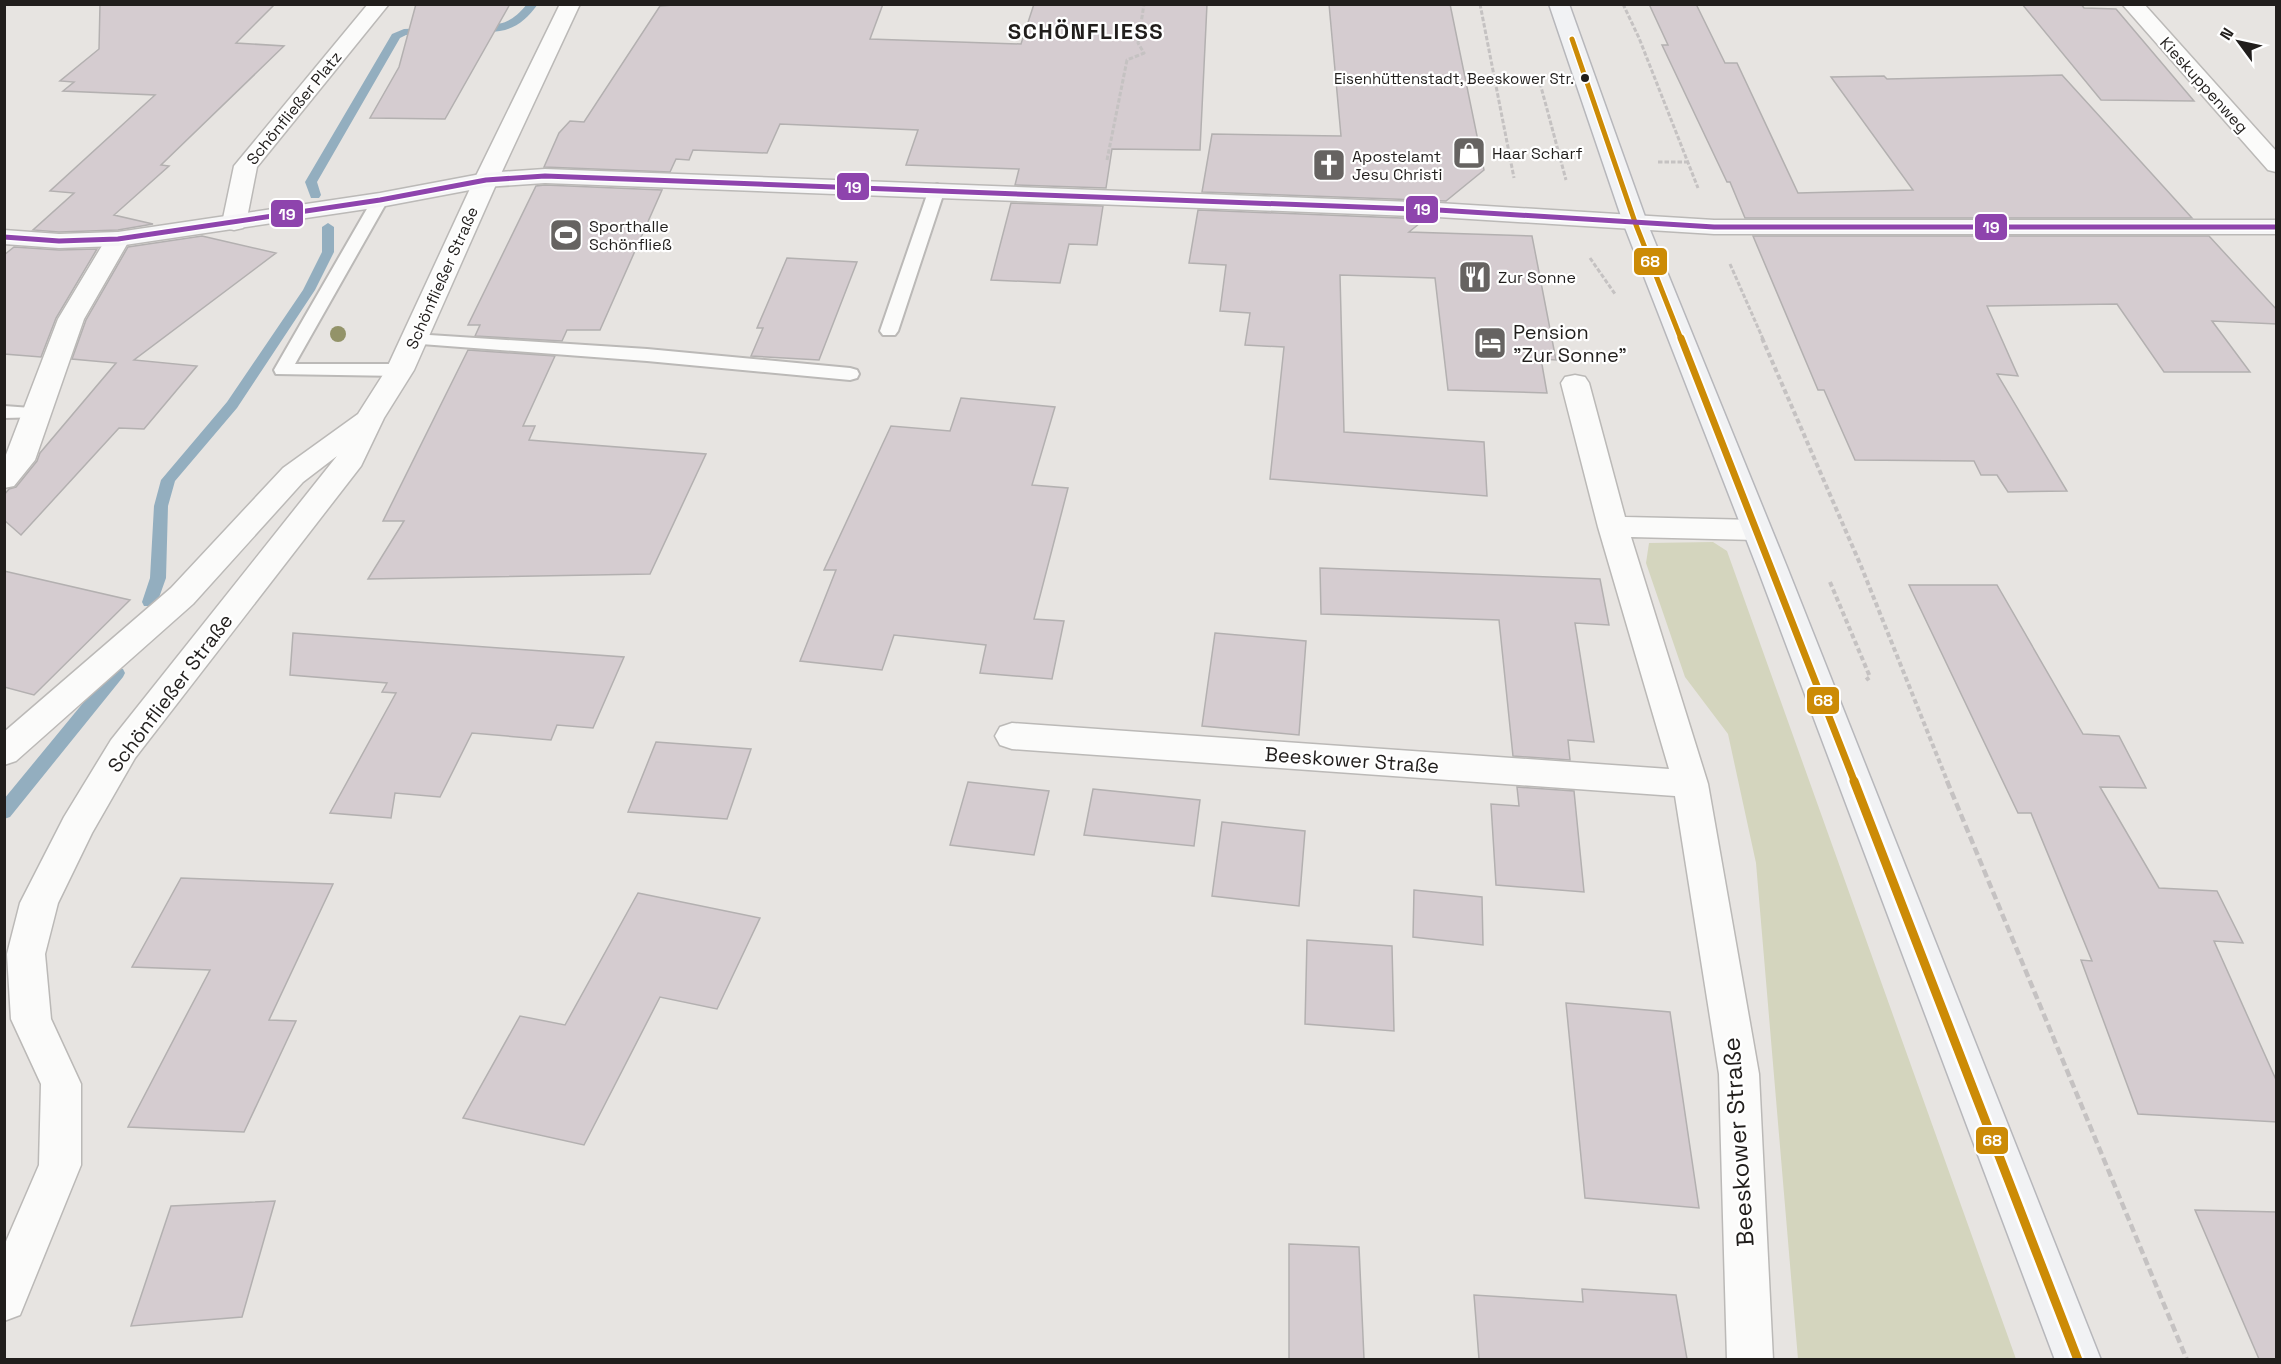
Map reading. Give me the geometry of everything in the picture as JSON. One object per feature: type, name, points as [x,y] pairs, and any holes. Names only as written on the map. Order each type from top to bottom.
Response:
[{"type":"main road","points":[[1559,4],[1636,225],[1776,577],[2003,1171],[2078,1359]]},
{"type":"main road","points":[[4,237],[59,241],[118,239],[380,200],[486,180],[545,176],[937,189],[1521,214],[1636,225],[2277,227]]},
{"type":"street","name":"Schönfließer Platz","points":[[234,223],[246,166],[379,4]]},
{"type":"street","name":"Schönfließer Straße","points":[[4,1299],[60,1165],[60,1084],[31,1019],[26,954],[39,903],[76,827],[123,749],[347,466],[370,418],[400,370],[486,180],[570,4]]},
{"type":"street","name":"Kieskuppenweg","points":[[2132,4],[2277,165]]},
{"type":"street","points":[[4,479],[21,460],[70,319],[118,239]]},
{"type":"street","name":"Beeskower Straße","points":[[1575,383],[1613,527],[1691,784],[1739,1074],[1750,1359]]},
{"type":"street","name":"Schönfließer Straße","points":[[4,752],[182,596],[293,475],[370,418]]},
{"type":"street","points":[[1613,527],[1756,530]]},
{"type":"street","name":"Beeskower Straße","points":[[1012,736],[1691,784]]},
{"type":"lane","points":[[889,331],[937,189]]},
{"type":"lane","points":[[380,200],[283,370],[400,370]]},
{"type":"lane","points":[[414,339],[647,355],[850,374]]},
{"type":"lane","points":[[4,412],[38,413]]},
{"type":"path","points":[[1109,147],[1127,60],[1144,53],[1138,43],[1144,4]]},
{"type":"path","points":[[1480,4],[1521,214]]},
{"type":"path","points":[[1623,4],[1643,48],[1714,227],[1861,566],[1971,841],[2187,1359]]},
{"type":"green space","points":[[1713,542],[1727,551],[2016,1359],[1798,1359],[1756,863],[1728,734],[1685,677],[1646,563],[1649,543]]},
{"type":"building","points":[[100,4],[275,4],[236,43],[284,46],[161,165],[169,166],[114,215],[153,224],[118,230],[59,232],[33,230],[74,193],[50,191],[155,95],[63,91],[74,82],[60,81],[99,49]]},
{"type":"building","points":[[416,4],[510,4],[445,119],[370,118],[399,67]]},
{"type":"building","points":[[883,4],[870,39],[1021,44],[1034,4],[1207,4],[1200,150],[1112,149],[1106,188],[1015,185],[1019,169],[906,165],[918,130],[780,124],[767,153],[693,150],[689,160],[676,159],[670,172],[544,167],[559,133],[570,121],[584,122],[660,6]]},
{"type":"building","points":[[1329,4],[1450,4],[1484,170],[1446,201],[1202,192],[1212,134],[1341,136]]},
{"type":"building","points":[[1649,4],[1696,4],[1725,63],[1737,63],[1798,193],[1913,190],[1831,77],[1884,76],[1887,79],[2062,75],[2192,218],[1745,218],[1730,182],[1727,182],[1662,45],[1668,45]]},
{"type":"building","points":[[2022,4],[2081,4],[2084,8],[2116,9],[2194,101],[2101,100]]},
{"type":"building","points":[[536,186],[662,190],[600,330],[567,330],[562,341],[475,336],[480,325],[468,325]]},
{"type":"building","points":[[1011,203],[1103,206],[1097,245],[1069,244],[1060,283],[991,280]]},
{"type":"building","points":[[1198,210],[1425,219],[1409,232],[1532,236],[1556,360],[1541,359],[1547,393],[1448,390],[1435,278],[1340,275],[1344,432],[1484,442],[1487,496],[1270,479],[1284,347],[1245,345],[1250,313],[1220,311],[1226,265],[1189,263]]},
{"type":"building","points":[[202,236],[276,253],[134,360],[197,366],[144,429],[119,428],[21,535],[4,520],[4,495],[9,489],[16,487],[37,461],[40,453],[116,363],[72,359],[86,320],[128,247]]},
{"type":"building","points":[[1753,236],[2209,236],[2277,310],[2277,324],[2212,321],[2250,372],[2164,372],[2117,304],[1987,306],[2018,376],[1997,374],[2067,491],[2008,492],[1997,475],[1981,475],[1974,461],[1855,460],[1824,390],[1818,390]]},
{"type":"building","points":[[14,247],[59,250],[97,249],[56,318],[41,357],[4,354],[4,255]]},
{"type":"building","points":[[787,258],[857,262],[819,360],[751,356],[763,328],[757,328]]},
{"type":"building","points":[[468,350],[555,356],[523,426],[535,426],[529,440],[706,454],[650,574],[368,579],[404,521],[383,521]]},
{"type":"building","points":[[961,398],[1055,407],[1032,485],[1068,488],[1034,619],[1064,621],[1052,679],[980,673],[986,645],[894,635],[882,670],[800,661],[836,570],[824,570],[891,426],[950,431]]},
{"type":"building","points":[[1320,568],[1600,579],[1609,625],[1575,623],[1594,742],[1568,740],[1570,760],[1513,756],[1499,620],[1321,614]]},
{"type":"building","points":[[4,571],[130,600],[34,695],[4,687]]},
{"type":"building","points":[[1909,585],[1997,585],[2083,734],[2119,736],[2146,788],[2100,787],[2159,888],[2217,891],[2243,943],[2214,941],[2277,1082],[2277,1122],[2138,1114],[2081,960],[2092,961],[2031,813],[2018,813]]},
{"type":"building","points":[[293,633],[624,657],[593,728],[557,725],[551,740],[472,733],[440,797],[395,793],[391,818],[330,813],[396,693],[382,692],[387,683],[290,675]]},
{"type":"building","points":[[1215,633],[1306,641],[1299,735],[1202,726]]},
{"type":"building","points":[[656,742],[751,749],[727,819],[628,812]]},
{"type":"building","points":[[968,782],[1049,791],[1034,855],[950,845]]},
{"type":"building","points":[[1517,787],[1574,791],[1584,892],[1496,885],[1491,804],[1519,806]]},
{"type":"building","points":[[1093,789],[1200,800],[1194,846],[1084,835]]},
{"type":"building","points":[[1222,822],[1305,831],[1299,906],[1212,896]]},
{"type":"building","points":[[181,878],[333,884],[269,1020],[296,1021],[244,1132],[128,1127],[210,970],[132,967]]},
{"type":"building","points":[[1414,890],[1482,897],[1483,945],[1413,937]]},
{"type":"building","points":[[638,893],[760,918],[717,1009],[660,997],[584,1145],[463,1118],[520,1016],[565,1025]]},
{"type":"building","points":[[1307,940],[1392,946],[1394,1031],[1305,1024]]},
{"type":"building","points":[[1566,1003],[1670,1012],[1699,1208],[1585,1198]]},
{"type":"building","points":[[275,1201],[242,1317],[131,1326],[171,1206]]},
{"type":"building","points":[[2195,1210],[2277,1212],[2277,1359],[2259,1359]]},
{"type":"building","points":[[1289,1244],[1359,1247],[1364,1359],[1289,1359]]},
{"type":"building","points":[[1582,1289],[1676,1295],[1687,1359],[1479,1359],[1474,1295],[1583,1302]]},
{"type":"waterway","points":[[474,29],[508,26],[520,19],[533,4]]},
{"type":"waterway","points":[[315,195],[311,182],[396,36],[404,32],[431,31]]},
{"type":"waterway","points":[[150,602],[158,578],[161,506],[168,480],[232,405],[309,290],[328,252],[328,227]]},
{"type":"waterway","points":[[4,812],[117,673]]},
{"type":"transit line","name":"68","points":[[1572,39],[1636,225],[1772,567],[2078,1360]]},
{"type":"transit line","name":"19","points":[[4,237],[59,241],[118,239],[380,200],[486,180],[545,176],[1438,210],[1714,227],[2276,227]]},
{"type":"place","name":"Eisenhüttenstadt, Beeskower Str.","points":[[1585,78]]},
{"type":"place","name":"Haar Scharf","points":[[1469,153]]},
{"type":"place","name":"Apostelamt Jesu Christi","points":[[1329,165]]},
{"type":"place","name":"Sporthalle Schönfließ","points":[[566,235]]},
{"type":"place","name":"Zur Sonne","points":[[1475,277]]},
{"type":"place","name":"Pension \"Zur Sonne\"","points":[[1490,343]]},
{"type":"district","name":"SCHÖNFLIESS","points":[[1086,31]]}]
